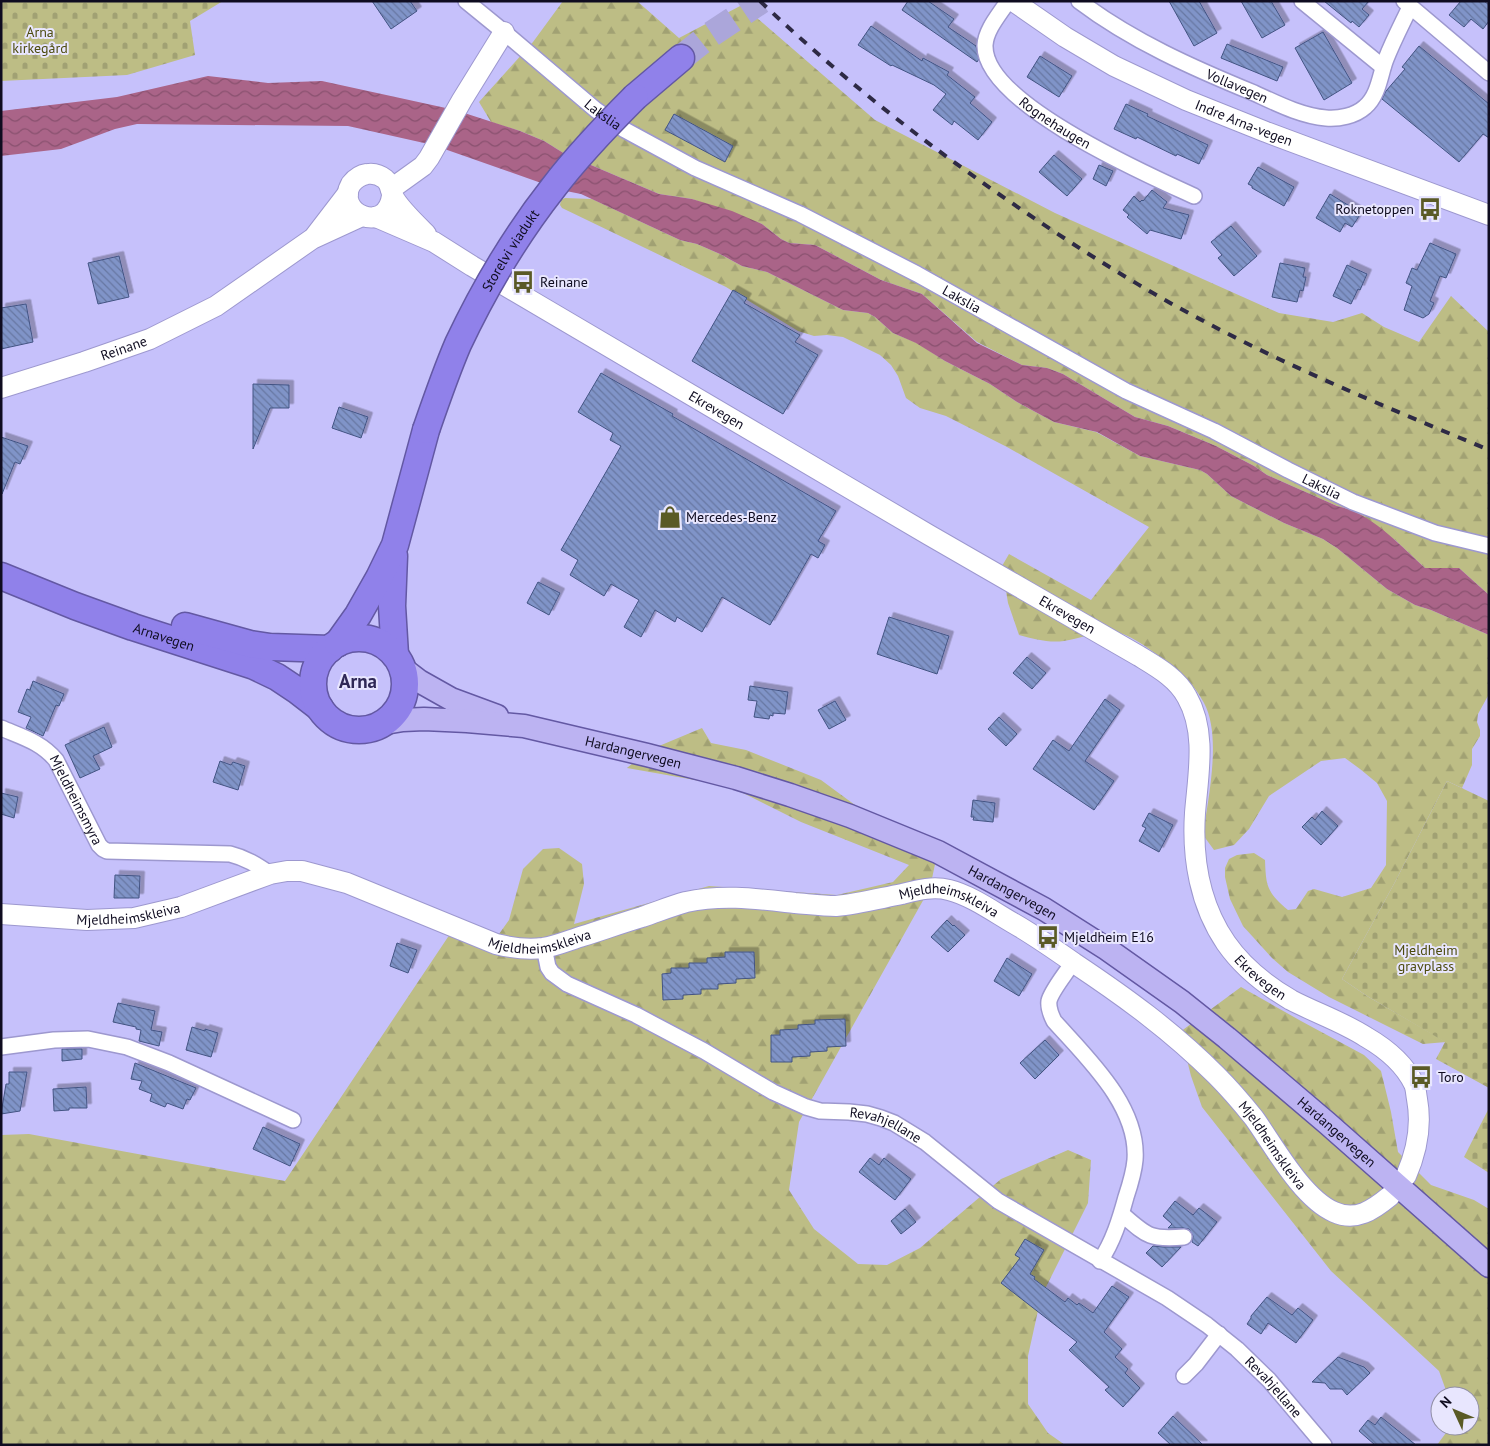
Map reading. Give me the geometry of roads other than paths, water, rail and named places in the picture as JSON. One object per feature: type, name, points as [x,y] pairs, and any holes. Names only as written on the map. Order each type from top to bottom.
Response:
[{"type":"highway","name":"Storelvi viadukt","points":[[395,545],[426,430],[440,390],[458,345],[505,258],[527,223],[553,188],[603,129],[635,97],[681,58]]},
{"type":"highway","points":[[395,545],[392,606],[398,662],[405,684],[403,699],[396,712],[385,723],[371,729],[349,729],[329,719],[320,708],[314,694],[313,679],[322,657],[334,646],[358,615],[395,545]]},
{"type":"highway","name":"Arnavegen","points":[[1,560],[132,608],[208,633],[250,644],[270,647],[334,646]]},
{"type":"highway","name":"Arnavegen","points":[[1,576],[133,627],[254,666],[277,677],[320,708]]},
{"type":"highway","points":[[334,646],[353,639],[368,639],[383,645],[398,662]]},
{"type":"main road","name":"Indre Arna-vegen","points":[[1013,1],[1065,38],[1114,66],[1186,100],[1266,132],[1489,215]]},
{"type":"main road","points":[[392,192],[423,166],[429,158],[504,32]]},
{"type":"main road","points":[[364,174],[383,178],[388,182],[392,192],[391,203],[388,209],[382,214],[369,217],[356,212],[348,200],[348,193],[353,182],[364,174]]},
{"type":"main road","name":"Ekrevegen","points":[[392,192],[412,220],[434,242]]},
{"type":"main road","name":"Reinane","points":[[312,239],[348,193]]},
{"type":"main road","name":"Ekrevegen","points":[[369,217],[434,242],[920,530],[1139,656],[1172,678],[1188,697],[1197,721],[1200,764],[1195,838],[1198,878],[1208,910],[1228,946],[1270,986],[1291,1000],[1365,1036],[1387,1050],[1403,1067],[1415,1086],[1419,1128],[1417,1145],[1406,1176]]},
{"type":"main road","name":"Reinane","points":[[1,388],[84,362],[150,338],[216,306],[312,239],[369,217]]},
{"type":"main road","name":"Hardangervegen","points":[[398,662],[419,681],[451,699],[524,726],[647,754],[736,778],[841,813],[938,852],[1044,909],[1107,949],[1182,1002],[1227,1038],[1327,1123],[1489,1266]]},
{"type":"main road","name":"Hardangervegen","points":[[385,723],[424,719],[524,726]]},
{"type":"main road","name":"Mjeldheimskleiva","points":[[1,914],[87,920],[134,918],[181,907],[270,874],[302,871],[347,883],[496,944],[513,948],[544,948],[663,909],[706,898],[742,897],[834,906],[934,888],[948,889],[1013,923],[1136,1005],[1172,1033],[1194,1052],[1243,1104],[1289,1169],[1309,1193],[1323,1206],[1345,1215],[1363,1214],[1390,1196]]},
{"type":"street","name":"Lakslia","points":[[466,1],[596,110],[625,130],[695,168],[800,214],[917,274],[1126,391],[1214,431],[1354,502],[1435,533],[1489,546]]},
{"type":"street","name":"Rognehaugen","points":[[1008,1],[993,23],[985,44],[990,64],[1008,87],[1046,118],[1077,138],[1134,169],[1194,196]]},
{"type":"street","name":"Vollavegen","points":[[1078,1],[1143,42],[1186,64],[1283,106],[1324,118],[1335,118],[1359,111],[1367,106],[1373,98],[1407,4],[1489,73]]},
{"type":"street","points":[[1302,1],[1383,67]]},
{"type":"street","name":"Mjeldheimsmyra","points":[[1,728],[40,744],[48,750],[56,760],[99,845],[103,849],[108,851],[230,854],[244,857],[270,874]]},
{"type":"street","name":"Revahjellane","points":[[544,948],[548,967],[552,973],[567,984],[636,1015],[704,1051],[758,1084],[790,1100],[820,1111],[866,1114],[881,1118],[894,1123],[925,1142],[998,1201],[1167,1298],[1208,1325],[1238,1350],[1269,1380],[1324,1445]]},
{"type":"street","points":[[1073,962],[1052,995],[1049,1002],[1050,1011],[1054,1021],[1106,1080],[1128,1119],[1135,1140],[1135,1160],[1122,1214],[1105,1254],[1100,1261]]},
{"type":"street","points":[[1,1047],[54,1040],[88,1038],[127,1047],[169,1063],[293,1120]]},
{"type":"street","points":[[1122,1214],[1138,1229],[1151,1236],[1161,1239],[1184,1237]]},
{"type":"street","points":[[1184,1376],[1196,1364],[1219,1334]]},
{"type":"water","points":[[208,76],[268,83],[322,81],[455,110],[520,131],[544,141],[565,154],[659,194],[692,199],[732,211],[762,224],[789,243],[815,245],[881,280],[922,294],[977,343],[1022,365],[1047,368],[1063,374],[1135,417],[1168,426],[1216,446],[1267,475],[1361,515],[1395,540],[1425,568],[1459,568],[1489,595],[1489,635],[1415,605],[1387,589],[1337,548],[1323,539],[1284,523],[1231,496],[1200,470],[1140,456],[1097,432],[1054,422],[916,343],[893,333],[868,313],[843,310],[767,272],[742,266],[697,244],[680,240],[581,194],[561,190],[433,145],[348,126],[137,124],[115,129],[61,149],[1,156],[1,111],[117,97]]},
{"type":"tunnel","points":[[681,58],[710,35],[761,1]]},
{"type":"railway","points":[[760,1],[824,59],[923,139],[1028,214],[1119,273],[1189,313],[1281,360],[1489,450]]},
{"type":"place","name":"Roknetoppen","points":[[1430,209]]},
{"type":"place","name":"Reinane","points":[[523,282]]},
{"type":"place","name":"Mercedes-Benz","points":[[670,517]]},
{"type":"place","name":"Mjeldheim E16","points":[[1048,937]]},
{"type":"place","name":"Toro","points":[[1421,1077]]},
{"type":"district","name":"Arna","points":[[358,681]]},
{"type":"park label","name":"Arna kirkegård","points":[[40,40]]},
{"type":"park label","name":"Mjeldheim gravplass","points":[[1426,958]]}]
